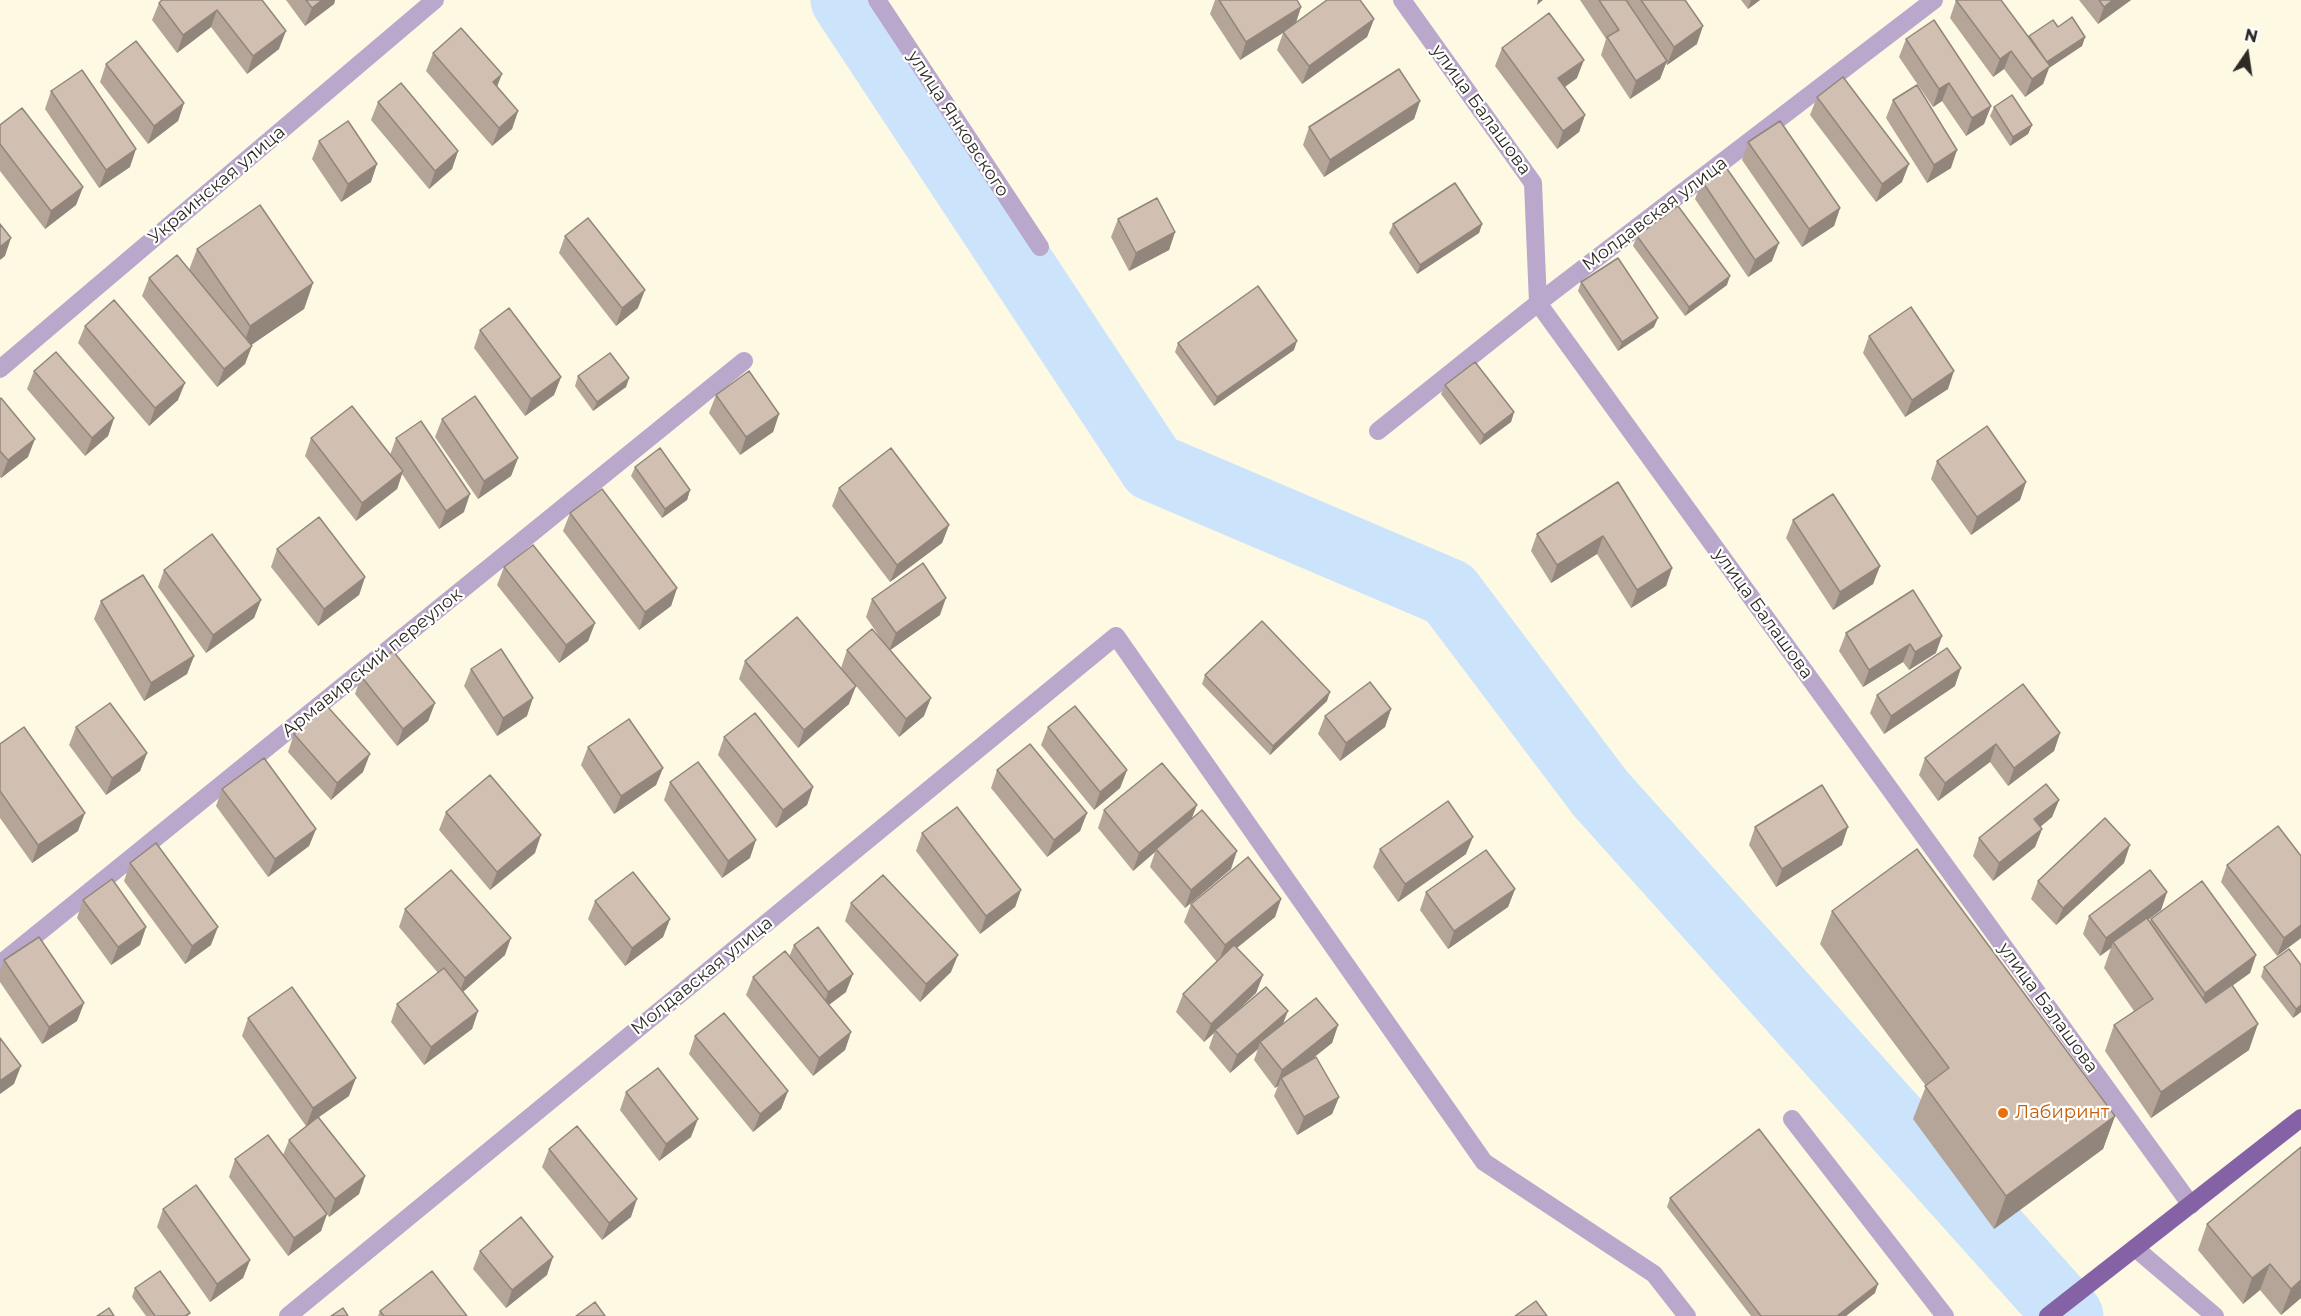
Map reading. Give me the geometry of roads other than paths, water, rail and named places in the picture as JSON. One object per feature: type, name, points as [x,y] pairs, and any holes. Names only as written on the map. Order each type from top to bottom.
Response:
[{"type":"main road","points":[[2048,1316],[2301,1118]]},
{"type":"street","name":"Украинская улица","points":[[0,369],[435,0]]},
{"type":"street","name":"улица Янковского","points":[[877,0],[1040,248]]},
{"type":"street","name":"улица Балашова","points":[[1402,0],[1533,183],[1538,303],[2191,1205]]},
{"type":"street","name":"Молдавская улица","points":[[1378,431],[1538,303],[1934,0]]},
{"type":"street","name":"Армавирский переулок","points":[[0,964],[744,361]]},
{"type":"street","name":"Молдавская улица","points":[[288,1316],[1116,636],[1484,1162],[1654,1274],[1687,1316]]},
{"type":"street","points":[[1792,1119],[1945,1316]]},
{"type":"street","points":[[2135,1248],[2215,1316]]},
{"type":"waterway","points":[[845,0],[1153,467],[1449,593],[1600,793],[2069,1316]]},
{"type":"place","name":"Лабиринт","points":[[2003,1113]]}]
